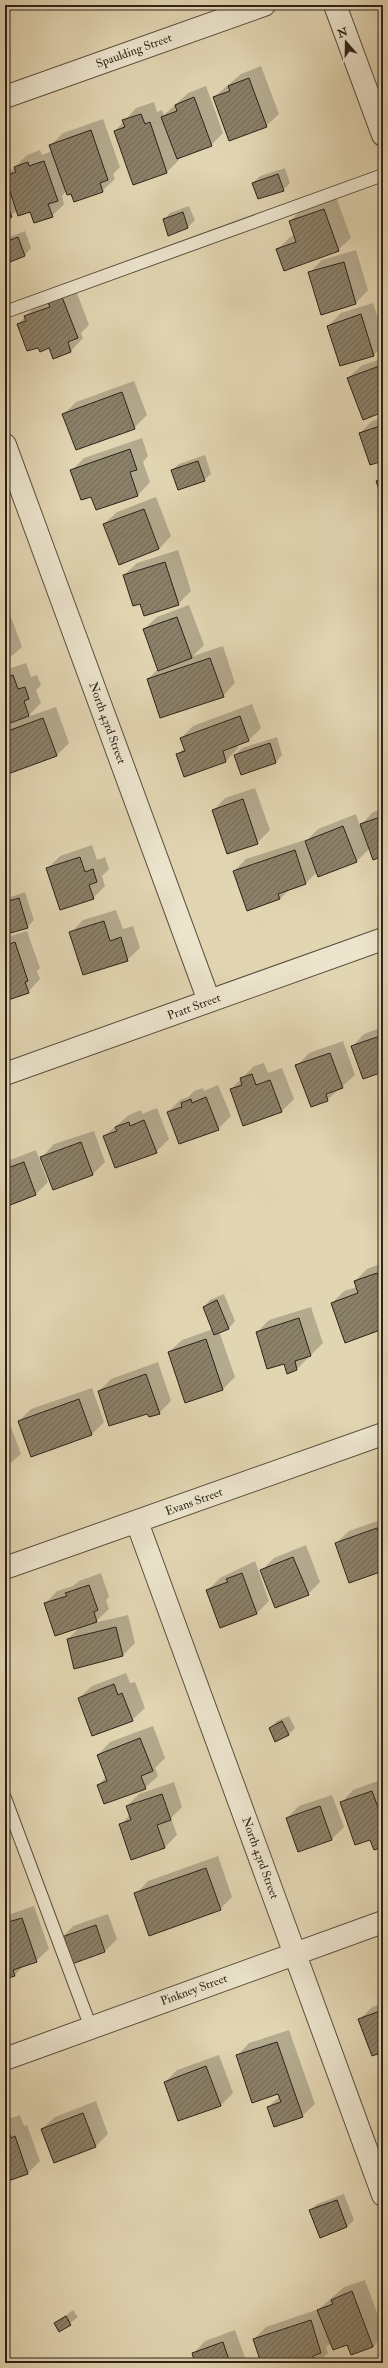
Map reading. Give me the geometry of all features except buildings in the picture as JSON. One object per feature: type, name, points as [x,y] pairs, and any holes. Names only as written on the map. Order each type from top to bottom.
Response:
[{"type":"street","name":"Spaulding Street","points":[[5,97],[264,5]]},
{"type":"street","points":[[335,5],[383,135]]},
{"type":"street","name":"North 43rd Street","points":[[5,445],[209,1001]]},
{"type":"street","name":"Pratt Street","points":[[5,1074],[383,940]]},
{"type":"street","name":"Evans Street","points":[[5,1568],[383,1434]]},
{"type":"street","name":"North 43rd Street","points":[[137,1522],[295,1953],[379,2173],[383,2195]]},
{"type":"street","name":"Pinkney Street","points":[[5,2059],[383,1922]]},
{"type":"lane","points":[[5,312],[383,175]]},
{"type":"lane","points":[[5,1798],[91,2028]]}]
